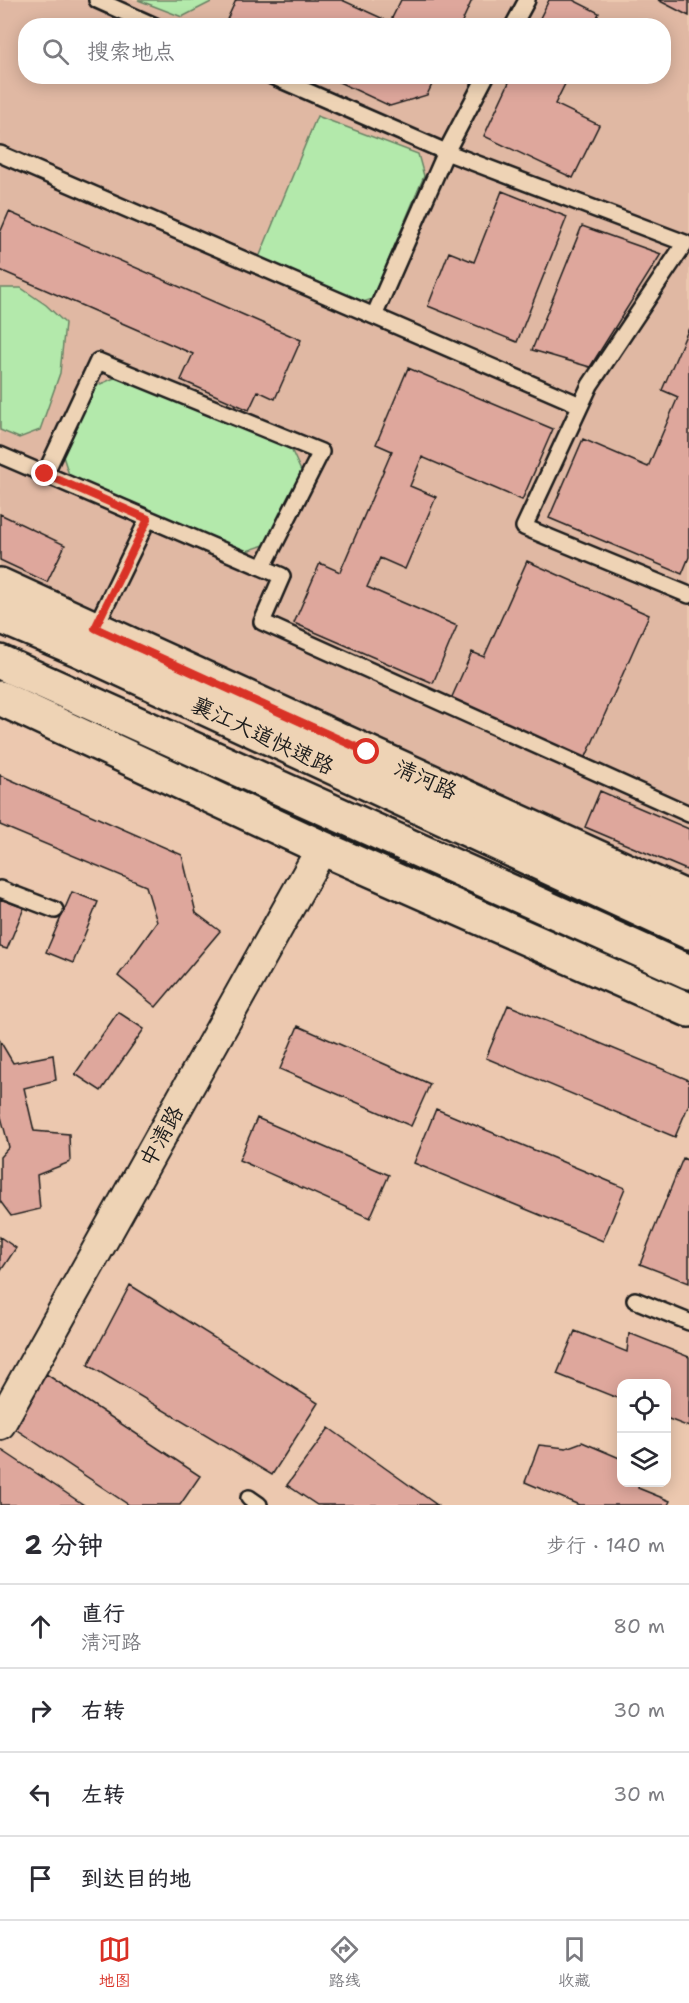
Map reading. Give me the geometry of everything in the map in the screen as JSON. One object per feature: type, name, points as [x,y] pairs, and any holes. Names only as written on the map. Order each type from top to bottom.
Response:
[{"type":"main road","name":"清河路","points":[[0,585],[88,639],[689,899]]},
{"type":"main road","points":[[0,605],[88,639]]},
{"type":"main road","name":"襄江大道快速路","points":[[0,616],[88,639],[689,932]]},
{"type":"main road","name":"襄江大道快速路","points":[[0,662],[689,972]]},
{"type":"main road","points":[[0,698],[322,848],[689,1010]]},
{"type":"street","name":"中清路","points":[[0,1424],[322,848]]},
{"type":"lane","points":[[97,0],[137,18]]},
{"type":"lane","points":[[517,18],[527,0]]},
{"type":"lane","points":[[290,84],[446,152],[685,243],[590,385],[524,527],[689,595]]},
{"type":"lane","points":[[374,316],[446,152],[482,84]]},
{"type":"lane","points":[[0,153],[580,405]]},
{"type":"lane","points":[[45,474],[98,361],[321,452],[263,567]]},
{"type":"lane","points":[[0,455],[282,576],[262,622],[689,814]]},
{"type":"lane","points":[[88,639],[148,519]]},
{"type":"lane","points":[[0,889],[55,910]]},
{"type":"lane","points":[[635,1299],[689,1322]]},
{"type":"shaded area","points":[[0,0],[689,0],[689,879],[0,569]]},
{"type":"green space","points":[[138,0],[215,0],[182,17]]},
{"type":"green space","points":[[317,116],[418,154],[424,176],[372,299],[361,303],[258,260]]},
{"type":"green space","points":[[0,288],[21,288],[46,305],[65,323],[60,373],[40,430],[19,438],[0,430]]},
{"type":"green space","points":[[126,373],[286,438],[306,482],[276,541],[235,555],[73,487],[59,444],[84,391]]},
{"type":"building","points":[[236,0],[342,0],[381,18],[228,18]]},
{"type":"building","points":[[401,0],[472,0],[464,18],[392,18]]},
{"type":"building","points":[[549,0],[573,0],[599,13],[597,18],[540,18]]},
{"type":"building","points":[[658,0],[689,0],[689,16]]},
{"type":"building","points":[[343,84],[432,84],[427,95],[390,106]]},
{"type":"building","points":[[508,84],[565,84],[555,104],[599,125],[573,178],[484,136]]},
{"type":"building","points":[[502,191],[567,217],[517,342],[428,306],[449,252],[474,262]]},
{"type":"building","points":[[9,212],[301,340],[275,399],[258,391],[249,410],[181,380],[193,354],[0,270],[0,233]]},
{"type":"building","points":[[582,226],[661,254],[590,367],[532,350]]},
{"type":"building","points":[[689,328],[689,557],[682,574],[549,518],[583,439],[648,467],[678,397],[662,390]]},
{"type":"building","points":[[408,368],[553,429],[522,500],[422,457],[410,486],[436,497],[405,569],[380,558],[367,587],[457,626],[433,683],[294,623],[320,563],[340,572],[392,451],[376,444]]},
{"type":"building","points":[[0,514],[65,545],[47,582],[0,560]]},
{"type":"building","points":[[527,561],[649,615],[585,759],[451,699],[472,652],[484,657]]},
{"type":"building","points":[[0,775],[182,855],[196,913],[220,931],[156,1007],[118,976],[157,922],[146,886],[0,825]]},
{"type":"building","points":[[600,791],[689,829],[689,871],[585,827]]},
{"type":"building","points":[[72,892],[98,902],[73,963],[46,952]]},
{"type":"building","points":[[0,899],[24,908],[7,949],[0,947]]},
{"type":"building","points":[[508,1005],[689,1080],[689,1104],[675,1137],[486,1058]]},
{"type":"building","points":[[118,1012],[144,1029],[101,1091],[75,1074]]},
{"type":"building","points":[[298,1026],[430,1084],[411,1126],[280,1069]]},
{"type":"building","points":[[0,1041],[13,1063],[53,1055],[56,1080],[24,1088],[34,1131],[69,1134],[70,1162],[37,1175],[40,1209],[11,1216],[0,1201],[0,1157],[9,1147],[0,1113]]},
{"type":"building","points":[[436,1109],[625,1188],[603,1241],[414,1163]]},
{"type":"building","points":[[257,1118],[389,1175],[370,1218],[239,1160]]},
{"type":"building","points":[[683,1158],[689,1161],[689,1283],[640,1264]]},
{"type":"building","points":[[0,1237],[16,1248],[0,1272]]},
{"type":"building","points":[[130,1285],[318,1403],[272,1475],[88,1365]]},
{"type":"building","points":[[575,1331],[627,1352],[629,1333],[689,1357],[689,1427],[671,1420],[671,1379],[617,1379],[617,1398],[557,1374]]},
{"type":"building","points":[[46,1374],[200,1476],[180,1505],[129,1505],[11,1426]]},
{"type":"building","points":[[329,1428],[437,1505],[317,1505],[287,1485]]},
{"type":"building","points":[[582,1442],[617,1457],[617,1487],[638,1487],[670,1501],[668,1505],[579,1505],[525,1482],[539,1445],[566,1448]]},
{"type":"building","points":[[0,1449],[84,1505],[0,1505]]},
{"type":"route","points":[[45,474],[148,519],[95,628],[367,752]]}]
